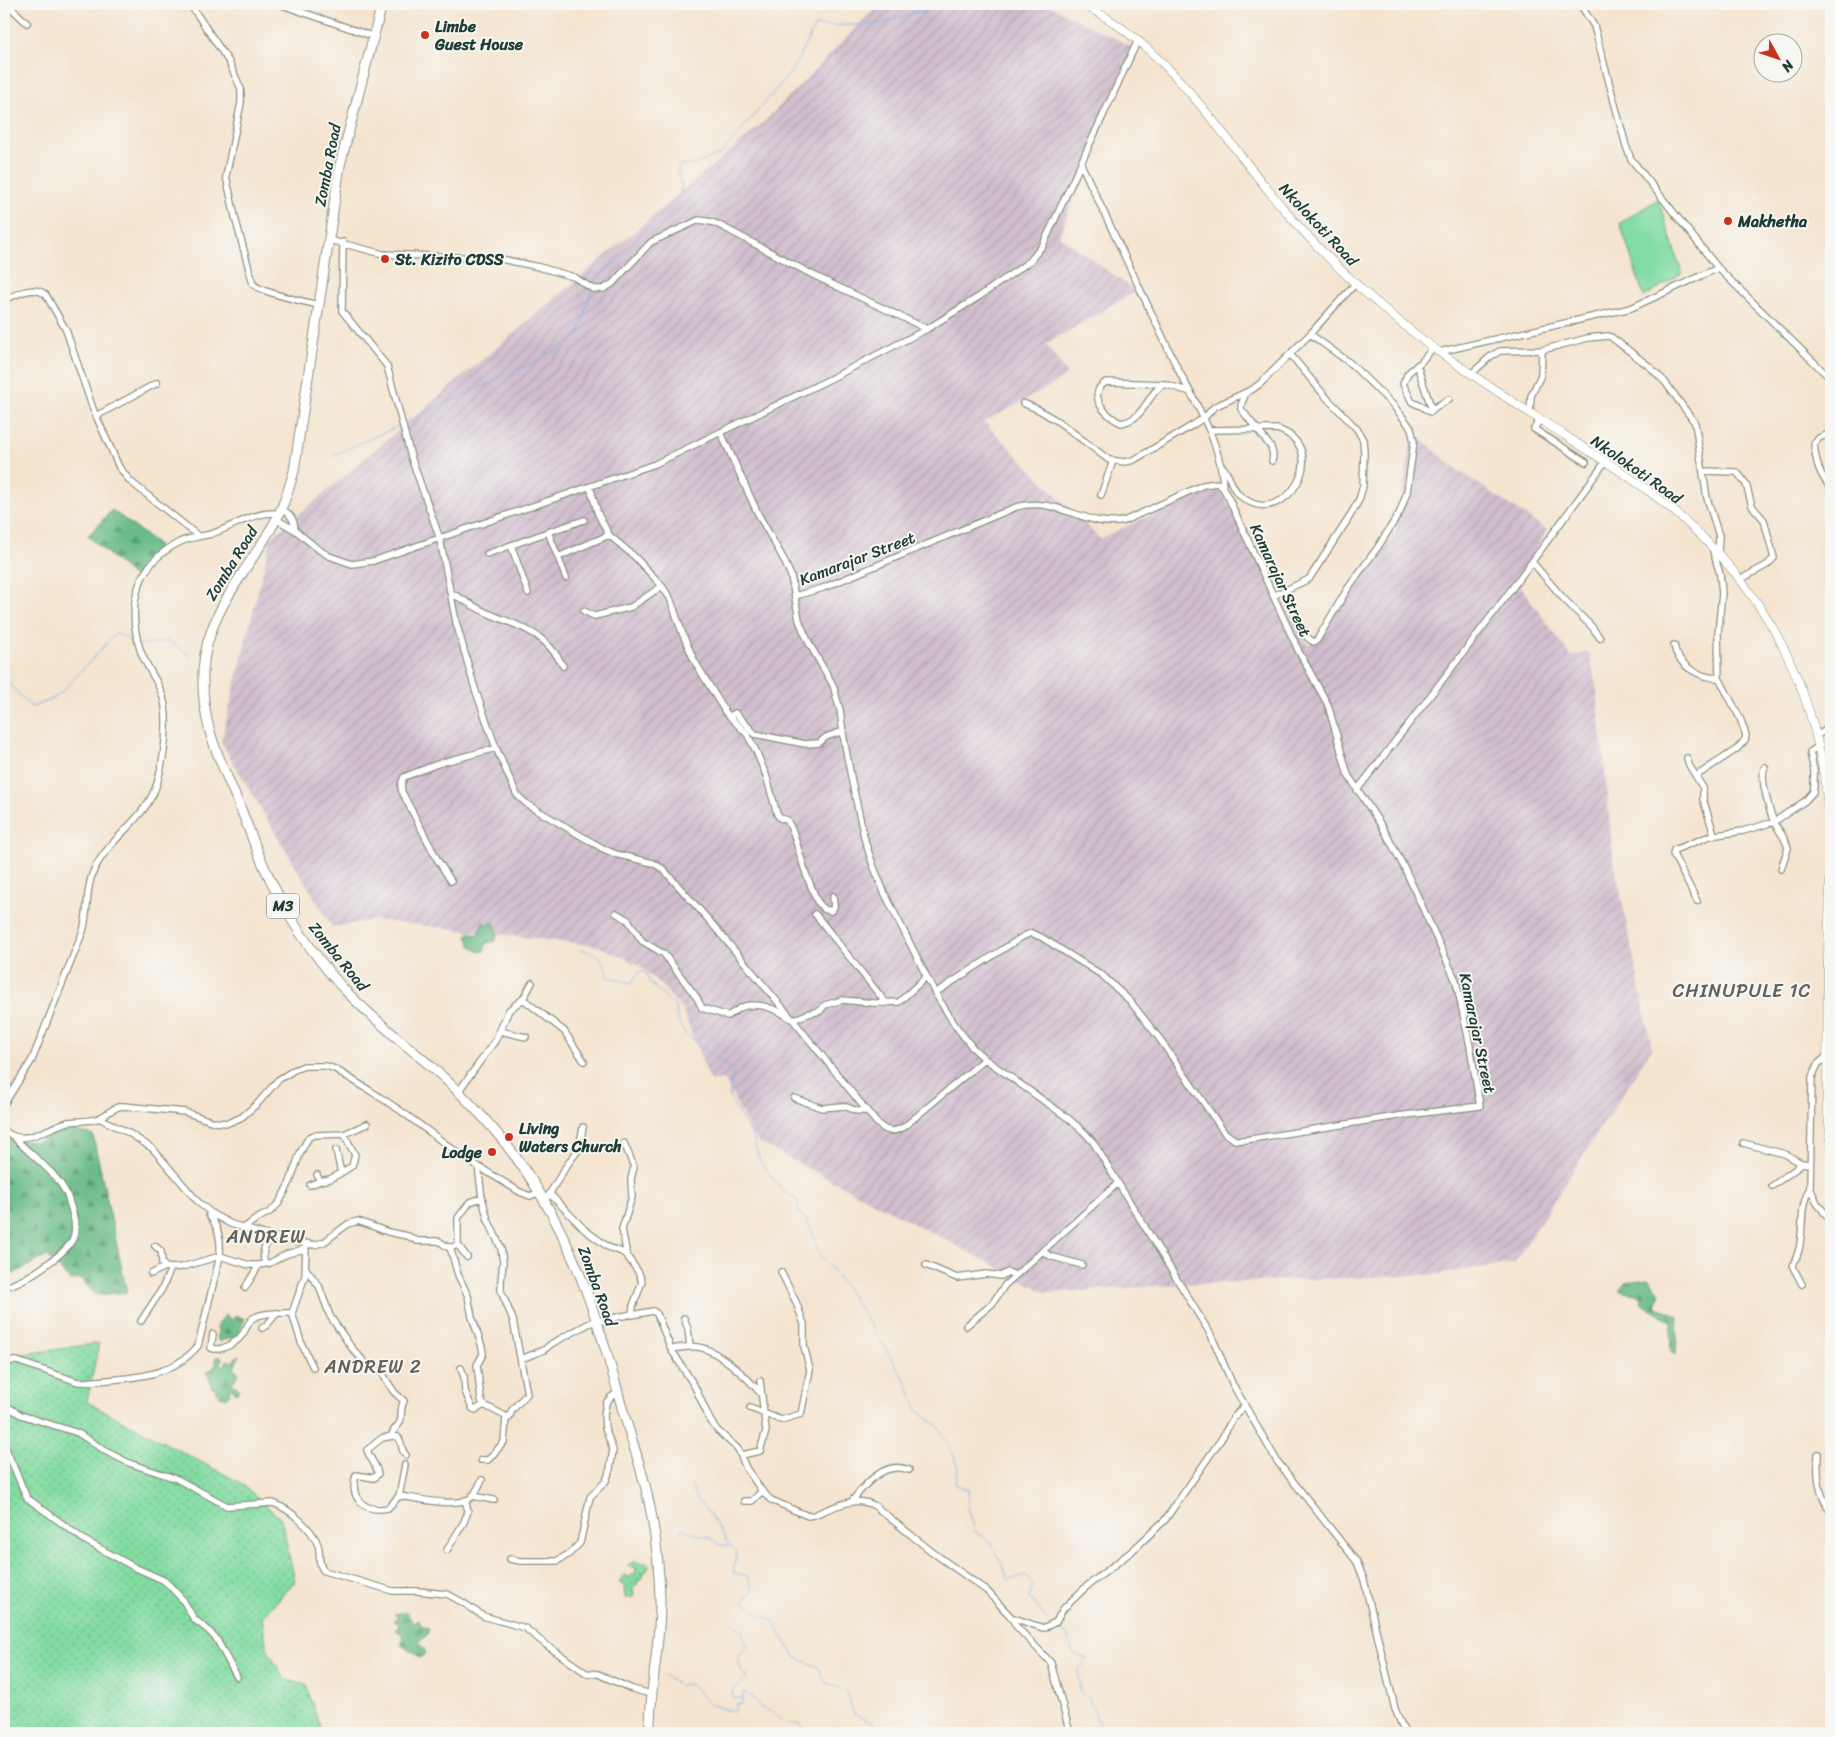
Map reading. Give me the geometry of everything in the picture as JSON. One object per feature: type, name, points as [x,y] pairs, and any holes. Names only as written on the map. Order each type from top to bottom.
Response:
[{"type":"highway","name":"Zomba Road","points":[[382,4],[372,36],[340,165],[294,472],[279,514],[226,598],[216,618],[208,641],[204,663],[203,696],[209,732],[270,879],[299,931],[354,999],[458,1092],[501,1138],[540,1192],[547,1198],[596,1320],[617,1393],[627,1420],[645,1485],[654,1529],[660,1596],[659,1632],[651,1694],[650,1733]]},
{"type":"main road","name":"Nkolokoti Road","points":[[1082,4],[1098,12],[1138,40],[1178,79],[1303,231],[1356,283],[1436,350],[1661,500],[1710,544],[1741,579],[1779,638],[1796,674],[1819,746],[1828,809],[1831,883],[1827,1106],[1831,1139]]},
{"type":"street","points":[[6,4],[27,24]]},
{"type":"street","points":[[190,4],[229,62],[241,89],[226,176],[253,284],[255,287],[267,292],[319,305]]},
{"type":"street","points":[[279,4],[372,36]]},
{"type":"street","points":[[1580,4],[1594,26],[1631,159],[1718,268],[1831,379]]},
{"type":"street","points":[[279,514],[318,550],[329,556],[352,564],[373,561],[655,464],[926,330],[980,296],[1034,258],[1043,245],[1138,40]]},
{"type":"street","points":[[1081,164],[1177,366],[1204,417],[1220,465],[1223,488]]},
{"type":"street","points":[[329,240],[343,242],[383,254],[501,260],[539,267],[574,277],[590,287],[603,289],[612,284],[651,242],[686,224],[701,220],[712,222],[814,276],[926,330]]},
{"type":"street","points":[[343,242],[342,311],[387,366],[402,424],[440,539],[456,622],[475,689],[511,785],[521,800],[609,851],[653,863],[663,869],[707,918],[882,1128],[893,1132],[910,1122],[985,1059]]},
{"type":"street","points":[[1449,399],[1430,412],[1427,411],[1412,402],[1404,388],[1403,380],[1408,373],[1436,350],[1632,308],[1718,268]]},
{"type":"street","points":[[1023,404],[1048,415],[1072,431],[1101,456],[1113,462],[1134,460],[1204,417],[1214,407],[1246,393],[1261,383],[1310,334],[1356,283]]},
{"type":"street","points":[[4,300],[34,290],[46,294],[66,330],[96,416],[116,461],[130,481],[197,535]]},
{"type":"street","points":[[1286,590],[1294,617],[1306,637],[1314,642],[1318,640],[1342,597],[1400,512],[1407,492],[1414,442],[1411,428],[1393,405],[1350,363],[1310,334]]},
{"type":"street","points":[[1471,374],[1496,352],[1542,350],[1588,338],[1611,337],[1658,375],[1691,415],[1695,423],[1709,506],[1718,536],[1718,552]]},
{"type":"street","points":[[1530,413],[1531,396],[1540,375],[1542,350]]},
{"type":"street","points":[[1273,596],[1309,579],[1347,521],[1361,493],[1364,462],[1363,440],[1357,429],[1325,396],[1290,354]]},
{"type":"street","points":[[1417,365],[1428,401],[1431,407],[1434,408]]},
{"type":"street","points":[[1164,384],[1155,389],[1144,409],[1124,422],[1118,422],[1102,409],[1097,397],[1100,388],[1106,382],[1164,384],[1191,392]]},
{"type":"street","points":[[96,416],[157,383]]},
{"type":"street","points":[[1246,393],[1241,409],[1271,447],[1272,461]]},
{"type":"street","points":[[1540,419],[1534,429],[1586,462]]},
{"type":"street","points":[[1209,430],[1277,429],[1285,432],[1296,441],[1302,452],[1303,460],[1302,474],[1295,486],[1285,498],[1277,504],[1270,505],[1244,500],[1233,488],[1226,472],[1220,465]]},
{"type":"street","points":[[721,433],[758,514],[783,558],[791,576],[799,620],[810,645],[833,685],[840,710],[842,731],[865,841],[884,892],[926,977],[963,1037],[985,1059],[1068,1118],[1084,1132],[1118,1182],[1211,1335],[1233,1385],[1277,1462],[1357,1562],[1364,1580],[1395,1709],[1405,1733]]},
{"type":"street","points":[[1831,433],[1819,438],[1814,444],[1818,468],[1822,478],[1831,488]]},
{"type":"street","points":[[1101,495],[1113,462]]},
{"type":"street","points":[[1357,790],[1533,563],[1605,462]]},
{"type":"street","points":[[1703,471],[1737,472],[1746,484],[1752,506],[1764,520],[1774,558],[1767,565],[1741,579]]},
{"type":"street","name":"Kamarajar Street","points":[[796,596],[823,588],[1027,504],[1046,505],[1096,520],[1116,522],[1124,521],[1202,485],[1217,483],[1223,488],[1299,652],[1328,705],[1348,775],[1383,828],[1403,864],[1456,980],[1480,1106],[1235,1140],[1224,1132],[1159,1038],[1130,1001],[1102,975],[1041,937],[1032,934],[1022,937],[935,994]]},
{"type":"street","points":[[590,487],[598,514],[609,535],[635,557],[662,586],[670,598],[695,662],[717,699],[747,734],[766,775],[777,814],[780,818],[787,820],[793,832],[806,874],[817,901],[830,911],[834,907],[833,896]]},
{"type":"street","points":[[4,1104],[32,1060],[83,931],[88,909],[90,880],[94,868],[106,851],[142,812],[156,788],[164,743],[165,702],[158,682],[138,645],[134,620],[134,607],[139,585],[148,567],[163,552],[178,542],[197,535],[214,533],[264,514],[289,513],[294,519],[295,530]]},
{"type":"street","points":[[487,554],[584,520]]},
{"type":"street","points":[[548,532],[566,578]]},
{"type":"street","points":[[558,557],[609,535]]},
{"type":"street","points":[[1696,776],[1727,756],[1745,740],[1746,732],[1719,678],[1718,633],[1722,593],[1720,574],[1710,544]]},
{"type":"street","points":[[511,545],[528,594]]},
{"type":"street","points":[[1533,563],[1600,638]]},
{"type":"street","points":[[584,611],[594,616],[599,616],[631,607],[662,586]]},
{"type":"street","points":[[450,593],[484,611],[537,634],[556,653],[563,666]]},
{"type":"street","points":[[1674,645],[1678,657],[1686,666],[1703,676],[1719,678]]},
{"type":"street","points":[[730,716],[735,713],[755,734],[805,744],[818,744],[826,737],[842,731]]},
{"type":"street","points":[[1816,736],[1831,727]]},
{"type":"street","points":[[1697,901],[1673,852],[1674,850],[1714,834],[1743,831],[1774,822],[1805,802],[1813,792],[1814,778],[1810,754],[1811,751],[1819,746]]},
{"type":"street","points":[[451,882],[402,792],[401,782],[404,778],[424,768],[496,748]]},
{"type":"street","points":[[1687,758],[1689,765],[1703,788],[1703,799],[1714,834]]},
{"type":"street","points":[[1765,767],[1762,770],[1774,822],[1788,848],[1781,869]]},
{"type":"street","points":[[616,913],[628,920],[642,941],[664,954],[697,998],[702,1008],[728,1016],[744,1006],[760,1006],[783,1013],[793,1020]]},
{"type":"street","points":[[815,914],[886,1002]]},
{"type":"street","points":[[793,1020],[820,1011],[825,1005],[842,1000],[874,1004],[899,1002],[926,977]]},
{"type":"street","points":[[458,1092],[494,1044],[509,1010],[523,999],[532,983]]},
{"type":"street","points":[[523,999],[564,1031],[584,1061]]},
{"type":"street","points":[[500,1031],[526,1037]]},
{"type":"street","points":[[1828,1055],[1818,1064],[1812,1077],[1810,1188],[1817,1202],[1831,1221]]},
{"type":"street","points":[[14,1137],[35,1136],[61,1124],[99,1118],[115,1107],[123,1106],[185,1112],[214,1122],[228,1123],[242,1117],[258,1103],[273,1084],[294,1070],[302,1066],[326,1066],[335,1069],[401,1111],[478,1166],[523,1193],[530,1196],[540,1192]]},
{"type":"street","points":[[794,1098],[822,1108],[844,1106],[857,1111],[867,1110]]},
{"type":"street","points":[[4,1361],[17,1361],[81,1382],[135,1378],[164,1371],[190,1354],[198,1346],[220,1256],[221,1245],[218,1228],[203,1207],[153,1149],[129,1133],[99,1118]]},
{"type":"street","points":[[244,1228],[270,1212],[279,1204],[290,1182],[300,1153],[309,1137],[314,1134],[344,1134],[367,1124]]},
{"type":"street","points":[[583,1127],[580,1149],[567,1165],[547,1198],[608,1247],[627,1256],[642,1278],[632,1314]]},
{"type":"street","points":[[4,1130],[14,1137],[60,1183],[67,1194],[75,1232],[74,1239],[69,1246],[47,1264],[15,1283],[4,1287]]},
{"type":"street","points":[[310,1185],[318,1178],[330,1179],[352,1166],[355,1155],[344,1134]]},
{"type":"street","points":[[1742,1142],[1785,1154],[1801,1163],[1810,1164]]},
{"type":"street","points":[[624,1143],[634,1167],[631,1179],[632,1197],[622,1229],[627,1256]]},
{"type":"street","points":[[336,1150],[342,1173]]},
{"type":"street","points":[[1772,1186],[1801,1163]]},
{"type":"street","points":[[478,1166],[482,1198],[488,1220],[501,1248],[503,1262],[502,1291],[513,1320],[527,1394],[512,1410],[509,1418],[506,1418],[506,1434],[502,1446],[488,1460],[481,1460]]},
{"type":"street","points":[[966,1326],[992,1304],[1005,1285],[1015,1275],[1118,1182]]},
{"type":"street","points":[[1802,1284],[1793,1268],[1800,1247],[1800,1230],[1804,1215],[1805,1197],[1810,1188]]},
{"type":"street","points":[[467,1257],[458,1246],[458,1218],[470,1202],[482,1198]]},
{"type":"street","points":[[203,1207],[224,1221],[306,1246]]},
{"type":"street","points":[[151,1274],[168,1268],[182,1267],[220,1256],[249,1265],[262,1264],[306,1246],[324,1242],[348,1224],[358,1221],[388,1232],[408,1236],[417,1241],[436,1240],[450,1247],[458,1246]]},
{"type":"street","points":[[246,1288],[262,1264],[264,1247],[273,1237]]},
{"type":"street","points":[[156,1246],[161,1251],[162,1263],[168,1268]]},
{"type":"street","points":[[306,1246],[305,1276],[292,1313],[302,1345],[313,1367]]},
{"type":"street","points":[[450,1247],[458,1275],[468,1296],[472,1318],[482,1348],[483,1354],[477,1362],[481,1400],[484,1405],[509,1418]]},
{"type":"street","points":[[1042,1251],[1050,1256],[1082,1265]]},
{"type":"street","points":[[926,1265],[958,1278],[986,1274],[1001,1276],[1008,1272],[1015,1275]]},
{"type":"street","points":[[141,1321],[162,1289],[168,1268]]},
{"type":"street","points":[[306,1269],[319,1286],[330,1316],[347,1342],[367,1365],[382,1373],[394,1392],[403,1398],[404,1401],[400,1407],[401,1416],[399,1424],[393,1429],[392,1436]]},
{"type":"street","points":[[750,1408],[781,1420],[801,1414],[810,1370],[804,1346],[804,1324],[781,1272]]},
{"type":"street","points":[[520,1359],[544,1350],[551,1344],[596,1320],[632,1314],[634,1316],[649,1312],[656,1313],[671,1350],[696,1387],[710,1420],[741,1454],[746,1468],[762,1491],[771,1500],[808,1516],[852,1501],[867,1502],[875,1506],[930,1551],[987,1591],[1011,1617],[1016,1626],[1051,1663],[1070,1733]]},
{"type":"street","points":[[262,1328],[277,1313]]},
{"type":"street","points":[[213,1334],[212,1348],[221,1349],[241,1337],[250,1320],[268,1314],[292,1313]]},
{"type":"street","points":[[684,1318],[690,1347]]},
{"type":"street","points":[[671,1350],[696,1347],[716,1353],[755,1386],[762,1395]]},
{"type":"street","points":[[461,1368],[465,1391],[472,1408],[475,1410],[484,1405]]},
{"type":"street","points":[[741,1454],[756,1452],[761,1449],[766,1431],[760,1380]]},
{"type":"street","points":[[510,1559],[520,1561],[557,1561],[569,1554],[580,1543],[590,1497],[606,1481],[610,1469],[613,1450],[605,1428],[604,1415],[609,1399],[617,1393]]},
{"type":"street","points":[[4,1404],[21,1415],[78,1433],[107,1452],[129,1463],[177,1479],[227,1506],[273,1503],[280,1505],[312,1534],[318,1544],[319,1564],[324,1570],[393,1591],[447,1594],[483,1616],[525,1628],[586,1673],[598,1674],[632,1689],[651,1694]]},
{"type":"street","points":[[1011,1617],[1041,1628],[1056,1622],[1063,1609],[1086,1587],[1144,1541],[1165,1520],[1244,1406]]},
{"type":"street","points":[[405,1465],[398,1496],[388,1508],[374,1509],[366,1507],[356,1499],[354,1488],[356,1476],[374,1478],[378,1474],[377,1466],[368,1455],[367,1450],[382,1438],[392,1436],[398,1437],[401,1441],[403,1452],[406,1455]]},
{"type":"street","points":[[4,1444],[27,1498],[93,1545],[168,1584],[183,1600],[194,1619],[217,1640],[237,1678]]},
{"type":"street","points":[[1818,1454],[1822,1498],[1831,1511]]},
{"type":"street","points":[[852,1501],[864,1486],[879,1473],[902,1466],[909,1470]]},
{"type":"street","points":[[398,1496],[454,1503],[466,1500],[472,1496],[482,1480]]},
{"type":"street","points":[[744,1501],[752,1501],[762,1491]]},
{"type":"street","points":[[472,1496],[494,1500]]},
{"type":"street","points":[[447,1550],[464,1522],[468,1511],[466,1500]]},
{"type":"shaded area","points":[[879,4],[1046,4],[1134,48],[1059,236],[1136,291],[1046,344],[1067,374],[1052,385],[984,422],[1100,539],[1217,484],[1308,646],[1396,531],[1413,431],[1452,466],[1547,530],[1520,576],[1518,583],[1571,656],[1589,652],[1597,690],[1613,856],[1652,1048],[1514,1263],[1428,1275],[1187,1284],[1047,1293],[756,1141],[724,1079],[710,1081],[682,1009],[660,984],[639,965],[598,946],[376,920],[332,927],[221,742],[271,538],[763,123]]},
{"type":"green space","points":[[1658,199],[1682,273],[1644,297],[1620,223]]},
{"type":"green space","points":[[112,510],[160,546],[134,577],[88,536]]},
{"type":"green space","points":[[483,922],[488,925],[494,922],[498,934],[495,941],[487,943],[484,951],[479,952],[471,946],[467,935],[471,932],[475,935],[480,933]]},
{"type":"green space","points":[[4,1127],[13,1140],[37,1142],[63,1128],[93,1135],[127,1292],[96,1295],[80,1278],[71,1281],[47,1256],[4,1279]]},
{"type":"green space","points":[[1649,1279],[1660,1292],[1656,1307],[1678,1317],[1676,1355],[1670,1350],[1672,1321],[1642,1304],[1641,1295],[1619,1291],[1625,1282]]},
{"type":"green space","points":[[225,1315],[231,1321],[236,1315],[245,1319],[237,1338],[220,1342],[217,1338],[217,1325]]},
{"type":"green space","points":[[99,1343],[87,1402],[241,1483],[281,1519],[295,1581],[262,1618],[267,1648],[284,1679],[306,1685],[322,1733],[4,1733],[4,1357]]},
{"type":"green space","points":[[238,1355],[234,1368],[239,1373],[232,1383],[239,1389],[238,1392],[235,1393],[230,1388],[230,1394],[226,1398],[220,1397],[220,1393],[211,1387],[207,1371],[216,1364],[216,1357],[222,1357],[221,1366],[224,1366],[227,1360],[232,1362]]},
{"type":"green space","points":[[635,1561],[647,1563],[649,1566],[647,1571],[642,1574],[644,1576],[640,1581],[637,1580],[638,1584],[633,1588],[634,1597],[625,1598],[624,1586],[619,1582],[625,1574],[629,1578],[631,1575],[635,1575],[636,1568],[627,1566]]},
{"type":"green space","points":[[407,1612],[413,1623],[419,1619],[421,1625],[424,1626],[421,1630],[426,1627],[429,1629],[427,1635],[419,1642],[425,1650],[425,1655],[420,1658],[414,1652],[401,1645],[403,1641],[402,1634],[395,1628],[398,1627],[399,1623],[394,1621],[397,1617],[394,1614]]},
{"type":"waterway","points":[[592,285],[593,282],[647,236],[678,204],[682,185],[678,177],[678,165],[693,165],[721,154],[791,72],[815,26],[880,24],[930,8],[933,4]]},
{"type":"waterway","points":[[405,423],[539,360],[579,335],[591,291]]},
{"type":"waterway","points":[[333,455],[401,425]]},
{"type":"waterway","points":[[4,678],[31,707],[51,700],[63,691],[116,633],[136,642]]},
{"type":"waterway","points":[[140,643],[145,645],[169,641],[191,656]]},
{"type":"waterway","points":[[581,950],[592,953],[600,958],[609,977],[631,983],[640,971],[646,973],[650,983],[676,1007],[677,1019],[684,1032],[720,1062],[729,1067],[733,1073],[729,1097],[751,1133],[760,1162],[783,1191],[798,1201],[799,1213],[806,1219],[812,1231],[819,1254],[847,1289],[887,1350],[906,1382],[918,1411],[938,1426],[954,1456],[958,1469],[955,1484],[968,1490],[968,1508],[976,1533],[991,1542],[1009,1580],[1026,1575],[1033,1586],[1029,1598],[1048,1620]]},
{"type":"waterway","points":[[691,1485],[695,1497],[710,1515],[728,1543],[737,1552],[733,1573],[748,1576],[753,1591],[743,1600],[755,1612],[772,1620],[795,1657],[818,1667],[825,1682],[846,1691],[854,1714],[873,1724],[878,1733]]},
{"type":"waterway","points":[[681,1529],[710,1538],[720,1545],[730,1546]]},
{"type":"waterway","points":[[733,1623],[743,1632],[743,1641],[748,1644],[738,1658],[741,1671],[747,1676],[732,1692],[733,1698],[742,1699]]},
{"type":"waterway","points":[[1052,1627],[1067,1634],[1073,1654],[1087,1658],[1078,1671],[1080,1692],[1090,1700],[1102,1733]]},
{"type":"waterway","points":[[664,1675],[678,1685],[690,1684],[707,1703],[723,1709],[735,1711],[737,1704],[741,1705],[744,1692],[753,1697],[761,1708],[775,1713],[781,1721],[800,1725],[804,1731],[819,1733]]},
{"type":"place","name":"Limbe Guest House","points":[[425,35]]},
{"type":"place","name":"Makhetha","points":[[1728,221]]},
{"type":"place","name":"St. Kizito CDSS","points":[[385,259]]},
{"type":"place","name":"Living Waters Church","points":[[509,1137]]},
{"type":"place","name":"Lodge","points":[[492,1152]]},
{"type":"district","name":"CHINUPULE 1C","points":[[1742,990]]},
{"type":"district","name":"ANDREW","points":[[266,1236]]},
{"type":"district","name":"ANDREW 2","points":[[373,1366]]}]
